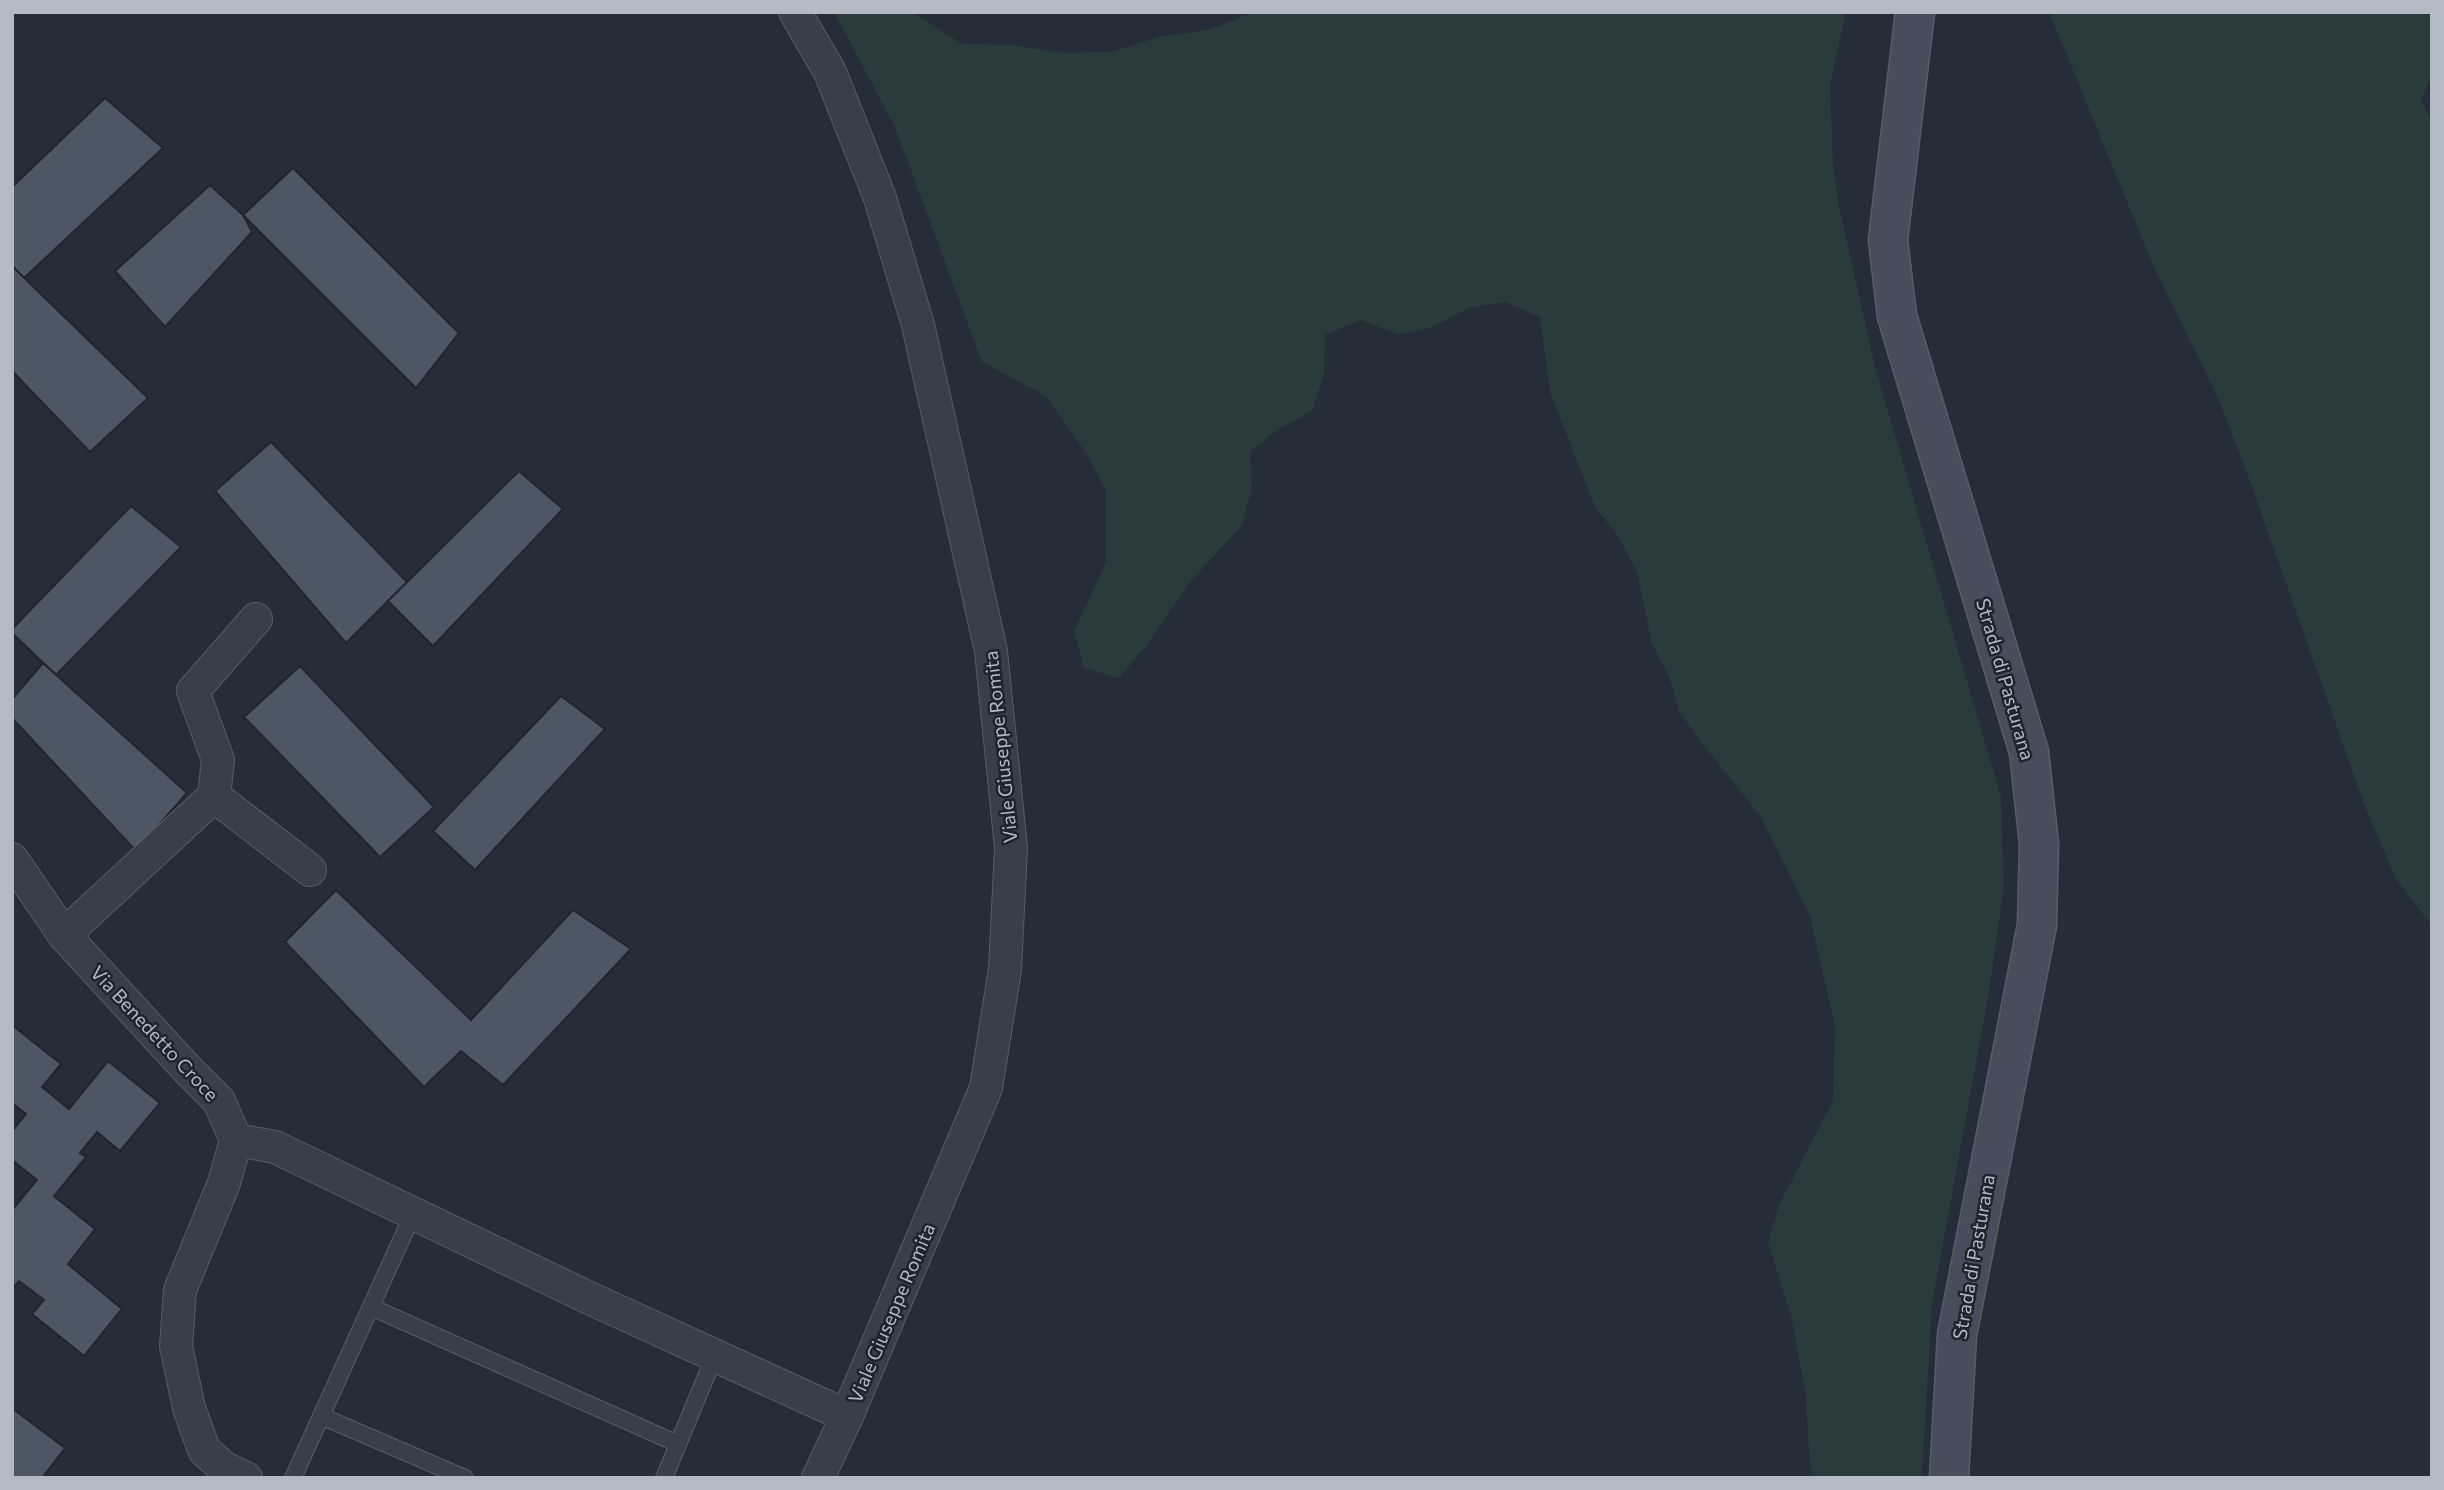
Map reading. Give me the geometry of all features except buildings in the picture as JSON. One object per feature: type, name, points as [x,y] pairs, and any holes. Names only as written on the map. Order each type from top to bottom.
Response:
[{"type":"main road","name":"Strada di Pasturana","points":[[1915,12],[1888,240],[1897,316],[2029,752],[2039,844],[2037,925],[1957,1335],[1949,1478]]},
{"type":"street","name":"Viale Giuseppe Romita","points":[[796,12],[830,72],[875,186],[918,325],[991,651],[1011,848],[1005,969],[986,1088],[848,1416],[818,1478]]},
{"type":"street","points":[[64,935],[214,796],[218,760],[192,691],[256,619]]},
{"type":"street","points":[[214,796],[310,870]]},
{"type":"street","name":"Via Benedetto Croce","points":[[12,859],[64,935],[219,1101],[236,1140]]},
{"type":"street","points":[[229,1474],[204,1450],[189,1409],[176,1346],[180,1290],[224,1183],[236,1140],[275,1147],[848,1416]]},
{"type":"lane","points":[[293,1478],[413,1214]]},
{"type":"lane","points":[[371,1307],[678,1444]]},
{"type":"lane","points":[[664,1478],[715,1355]]},
{"type":"lane","points":[[321,1416],[465,1478]]},
{"type":"shaded area","points":[[834,12],[913,12],[962,44],[1012,45],[1063,53],[1111,52],[1159,37],[1208,30],[1254,12],[1846,12],[1830,85],[1833,164],[1838,201],[1875,367],[2001,797],[2004,886],[1989,992],[1932,1304],[1922,1478],[1814,1478],[1810,1465],[1805,1390],[1791,1316],[1768,1242],[1779,1205],[1833,1101],[1835,1027],[1810,916],[1761,817],[1679,711],[1669,676],[1652,644],[1637,572],[1619,537],[1595,507],[1550,392],[1540,317],[1505,302],[1468,308],[1433,327],[1399,335],[1361,320],[1325,335],[1324,374],[1312,411],[1279,429],[1250,451],[1252,488],[1242,525],[1190,582],[1146,646],[1119,678],[1084,668],[1074,631],[1106,562],[1106,491],[1088,456],[1046,396],[982,362],[895,127]]},
{"type":"shaded area","points":[[2049,12],[2432,12],[2432,72],[2421,102],[2432,121],[2432,926],[2396,879],[2366,809],[2219,400],[2153,265]]}]
